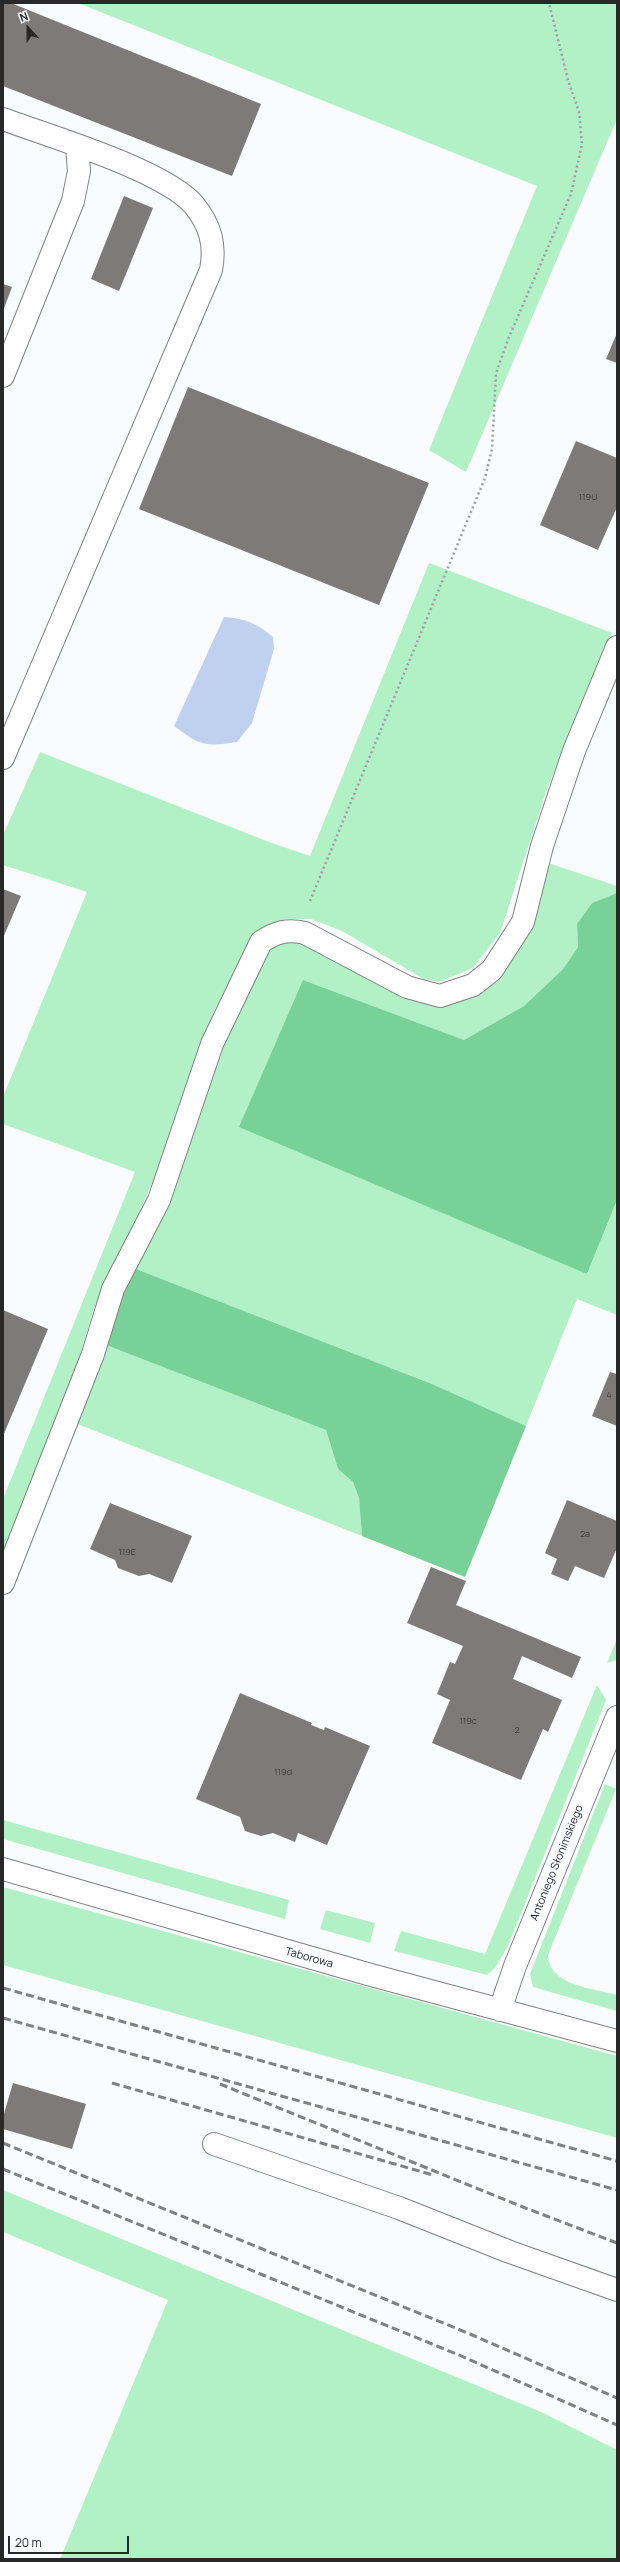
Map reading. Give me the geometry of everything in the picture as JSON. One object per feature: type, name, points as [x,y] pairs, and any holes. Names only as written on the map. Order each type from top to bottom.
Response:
[{"type":"street","points":[[3,119],[131,166],[176,190],[193,204],[204,219],[212,238],[214,254],[211,270],[3,758]]},
{"type":"street","points":[[3,376],[73,202],[79,171],[77,146]]},
{"type":"street","points":[[3,1583],[93,1354],[113,1289],[159,1200],[212,1044],[261,942],[273,934],[287,930],[305,933],[407,987],[440,996],[473,985],[492,970],[523,922],[542,846],[574,751],[617,647]]},
{"type":"street","name":"Antoniego Słonimskiego","points":[[500,2010],[515,1966],[617,1717]]},
{"type":"street","name":"Taborowa","points":[[3,1870],[371,1975],[617,2041]]},
{"type":"street","points":[[214,2144],[399,2208],[510,2252],[617,2290]]},
{"type":"path","points":[[297,931],[485,478],[492,449],[496,373],[509,337],[571,194],[582,144],[579,112],[568,80],[549,3]]},
{"type":"green space","points":[[78,3],[617,3],[617,119],[466,472],[429,450],[537,186]]},
{"type":"green space","points":[[429,563],[612,633],[547,789],[500,933],[473,968],[439,982],[424,979],[342,931],[311,919],[285,919],[264,928],[251,939],[215,1009],[155,1176],[125,1245],[94,1308],[73,1378],[3,1552],[3,1499],[135,1172],[3,1124],[3,1097],[87,892],[3,865],[3,835],[40,752],[269,842],[310,856]]},
{"type":"green space","points":[[548,863],[617,886],[617,893],[592,903],[577,924],[578,947],[563,969],[524,1006],[464,1040],[303,980],[587,1274],[617,1200],[617,1315],[577,1299],[526,1426],[432,1384],[136,1269],[222,1045],[264,956],[274,944],[285,941],[307,945],[410,999],[438,1003],[479,992]]},
{"type":"green space","points":[[617,893],[617,1200],[587,1274],[239,1127],[303,980],[464,1040],[524,1006],[563,969],[578,947],[577,924],[592,903]]},
{"type":"green space","points":[[136,1269],[432,1384],[526,1426],[465,1577],[362,1536],[359,1498],[353,1482],[338,1469],[326,1430],[106,1345],[116,1303]]},
{"type":"green space","points":[[106,1345],[326,1430],[338,1469],[353,1482],[359,1498],[362,1536],[75,1423]]},
{"type":"green space","points":[[617,1639],[617,1660],[607,1663]]},
{"type":"green space","points":[[597,1685],[606,1700],[508,1946],[495,1968],[487,1975],[394,1951],[401,1931],[485,1954]]},
{"type":"green space","points":[[605,1784],[616,1789],[548,1955],[550,1965],[556,1973],[564,1979],[574,1984],[617,1995],[617,2011],[533,1987],[530,1974]]},
{"type":"green space","points":[[3,1820],[289,1900],[285,1919],[3,1839]]},
{"type":"green space","points":[[3,1887],[617,2056],[617,2138],[3,1965]]},
{"type":"green space","points":[[326,1910],[375,1923],[370,1943],[320,1929]]},
{"type":"green space","points":[[3,2190],[541,2412],[617,2450],[617,2559],[60,2559],[168,2300],[3,2232]]},
{"type":"water","points":[[224,617],[244,620],[262,629],[273,637],[274,649],[252,723],[237,742],[210,744],[191,738],[174,726]]},
{"type":"building","points":[[3,3],[11,3],[261,104],[232,176],[3,86]]},
{"type":"building","points":[[124,196],[153,208],[119,291],[91,279]]},
{"type":"building","points":[[3,284],[12,287],[3,311]]},
{"type":"building","points":[[617,333],[617,363],[606,359]]},
{"type":"building","points":[[188,387],[429,483],[379,605],[139,509]]},
{"type":"building","points":[[576,441],[617,458],[617,507],[598,550],[540,525]]},
{"type":"building","points":[[3,889],[21,896],[3,938]]},
{"type":"building","points":[[3,1310],[48,1329],[3,1436]]},
{"type":"building","points":[[610,1372],[617,1374],[617,1426],[592,1416]]},
{"type":"building","points":[[567,1500],[617,1521],[617,1548],[604,1578],[575,1566],[568,1581],[551,1574],[557,1559],[545,1553]]},
{"type":"building","points":[[110,1503],[192,1536],[172,1583],[149,1574],[139,1576],[118,1568],[115,1560],[90,1549]]},
{"type":"building","points":[[431,1567],[466,1581],[456,1605],[581,1657],[572,1678],[522,1656],[513,1679],[562,1700],[548,1732],[543,1729],[521,1780],[432,1743],[450,1700],[437,1694],[450,1662],[455,1664],[463,1646],[407,1623]]},
{"type":"building","points":[[240,1693],[312,1723],[311,1725],[324,1730],[325,1727],[370,1746],[327,1845],[298,1833],[295,1842],[273,1833],[261,1836],[245,1831],[240,1817],[196,1799]]},
{"type":"building","points":[[13,2083],[86,2104],[72,2149],[3,2129],[3,2117]]},
{"type":"railway","points":[[3,1988],[617,2161]]},
{"type":"railway","points":[[3,2018],[617,2190]]},
{"type":"railway","points":[[112,2083],[433,2175]]},
{"type":"railway","points":[[220,2084],[523,2207],[617,2243]]},
{"type":"railway","points":[[3,2143],[470,2334],[617,2398]]},
{"type":"railway","points":[[3,2169],[459,2355],[617,2425]]}]
